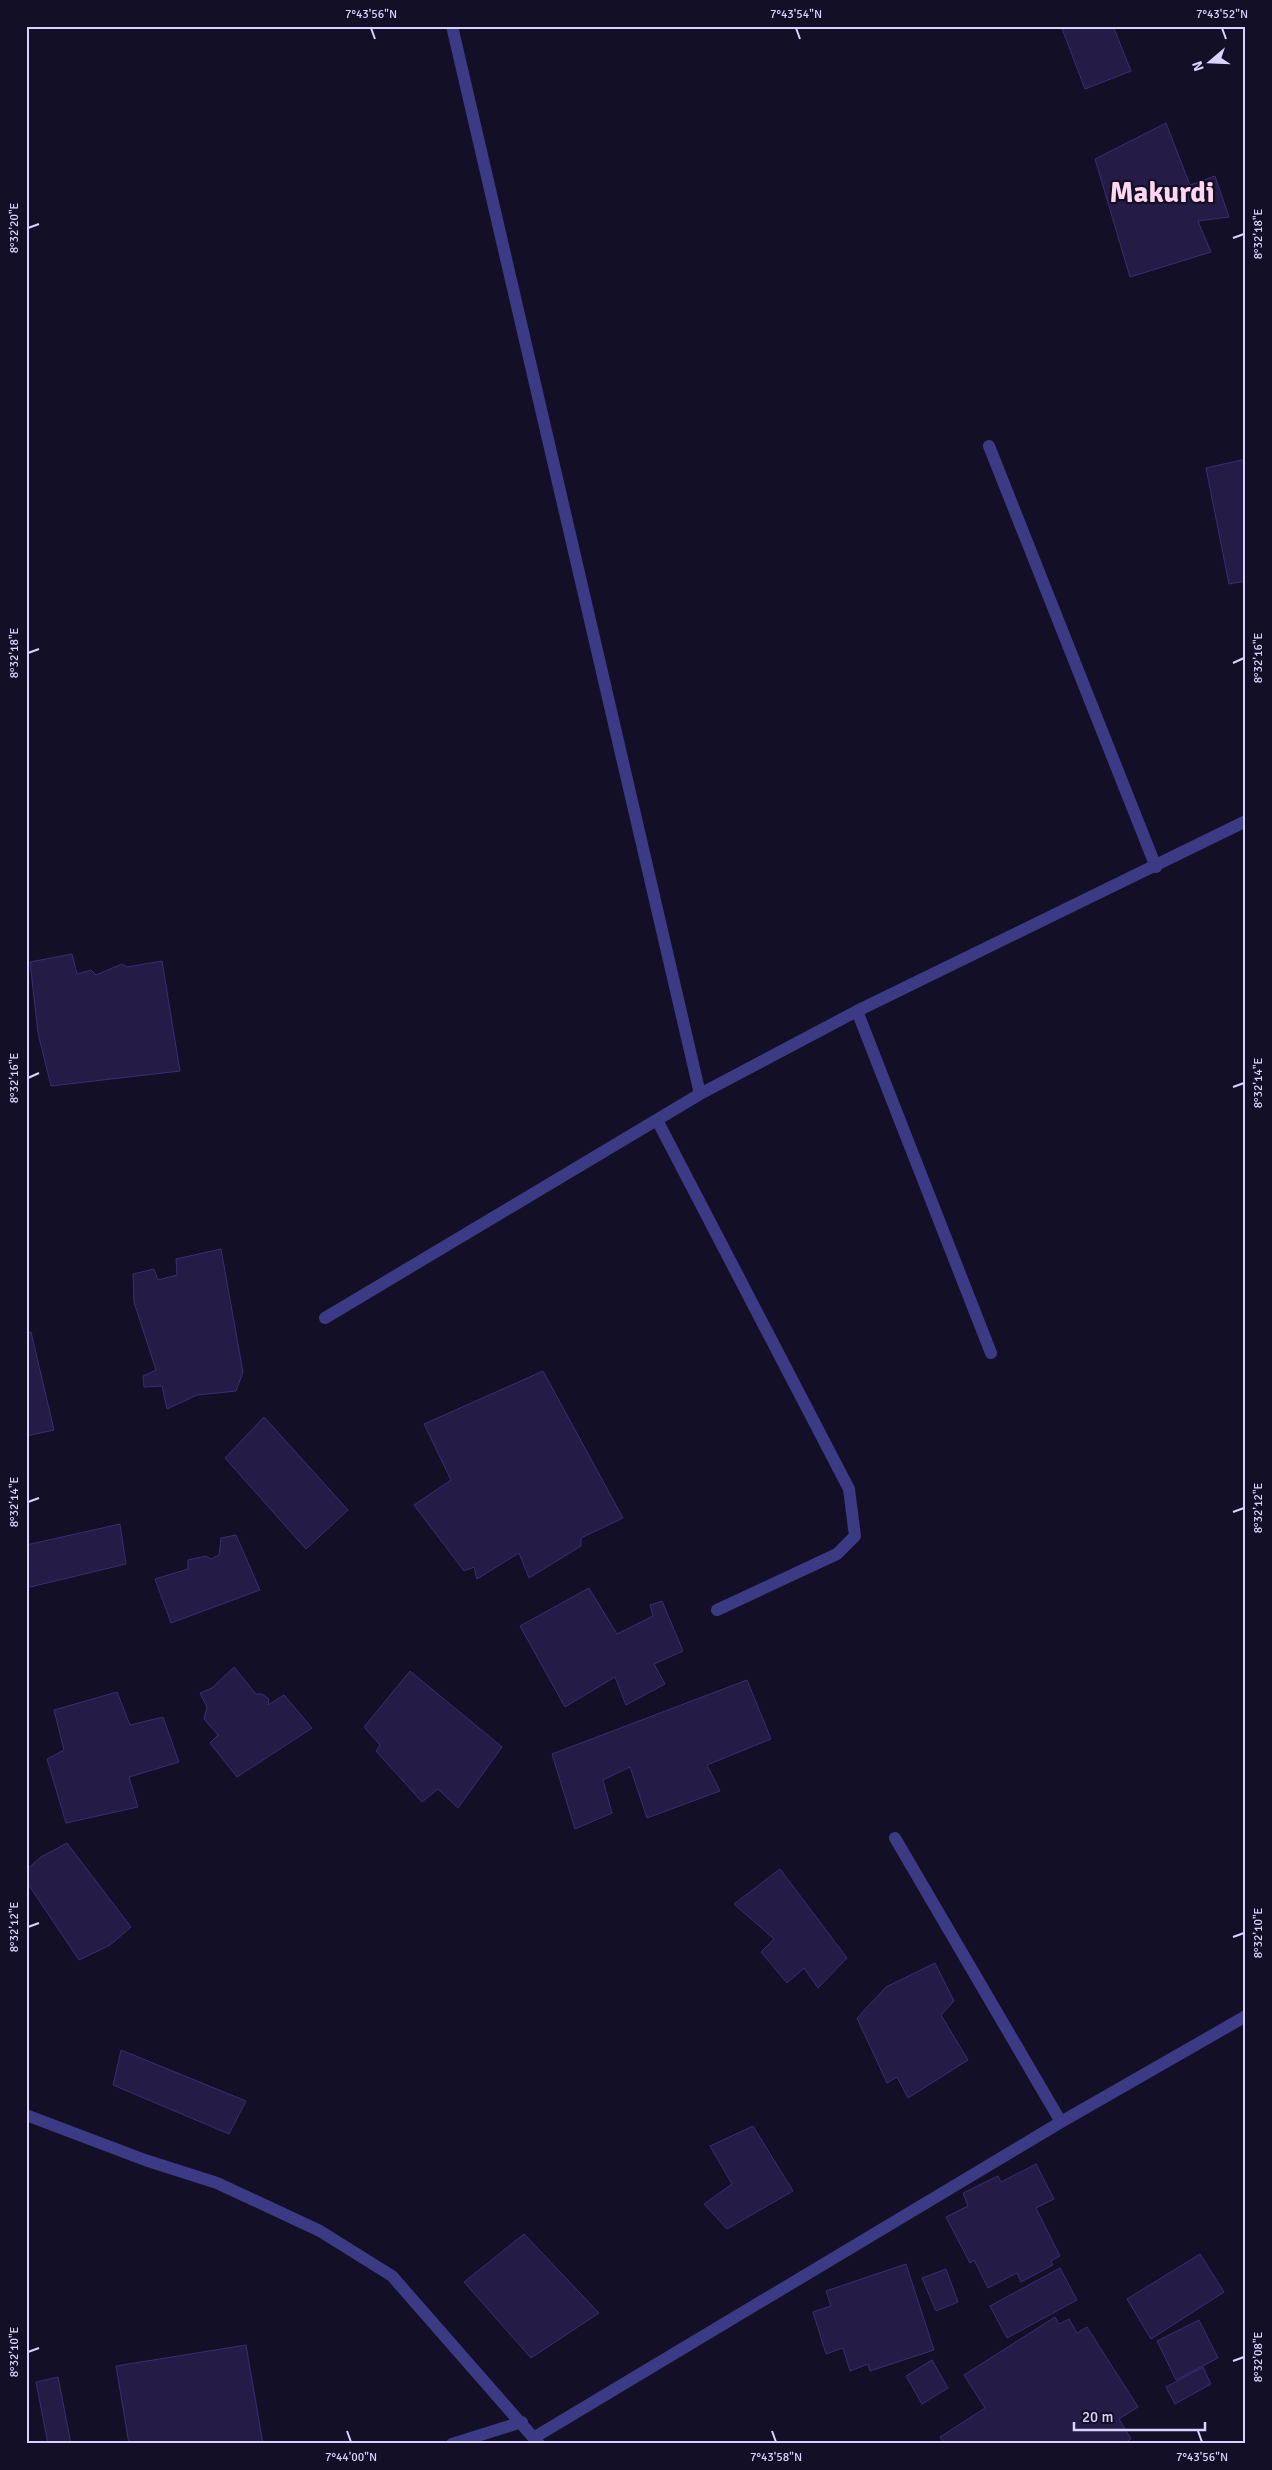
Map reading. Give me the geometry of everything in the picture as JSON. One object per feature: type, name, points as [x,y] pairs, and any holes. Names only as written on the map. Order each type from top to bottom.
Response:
[{"type":"street","points":[[452,26],[700,1094]]},
{"type":"street","points":[[988,446],[1156,867]]},
{"type":"street","points":[[326,1318],[700,1094],[857,1011],[1156,867],[1246,821]]},
{"type":"street","points":[[857,1011],[991,1353]]},
{"type":"street","points":[[657,1120],[849,1489],[855,1536],[837,1554],[717,1610]]},
{"type":"street","points":[[895,1838],[1061,2122]]},
{"type":"street","points":[[26,2115],[145,2160],[216,2183],[320,2231],[392,2276],[537,2440],[1061,2122],[1246,2016]]},
{"type":"street","points":[[452,2444],[522,2422]]},
{"type":"building","points":[[1061,26],[1113,26],[1131,71],[1085,89]]},
{"type":"building","points":[[1166,123],[1190,185],[1215,176],[1229,217],[1198,221],[1211,252],[1130,277],[1095,159]]},
{"type":"building","points":[[1246,459],[1246,581],[1229,584],[1206,468]]},
{"type":"building","points":[[72,954],[77,974],[91,970],[96,975],[122,964],[127,967],[162,961],[180,1071],[51,1086],[38,1033],[30,962]]},
{"type":"building","points":[[221,1249],[243,1372],[236,1391],[197,1395],[167,1409],[162,1386],[144,1387],[143,1376],[156,1370],[134,1302],[133,1274],[154,1269],[158,1280],[177,1275],[176,1259]]},
{"type":"building","points":[[31,1332],[54,1430],[26,1436],[26,1333]]},
{"type":"building","points":[[543,1371],[623,1518],[581,1538],[581,1546],[529,1578],[519,1553],[477,1579],[474,1567],[464,1571],[414,1505],[451,1480],[424,1424]]},
{"type":"building","points":[[264,1417],[348,1510],[306,1549],[225,1458]]},
{"type":"building","points":[[120,1524],[126,1564],[26,1588],[26,1545]]},
{"type":"building","points":[[236,1535],[260,1590],[171,1623],[155,1579],[188,1569],[188,1560],[206,1556],[211,1559],[219,1555],[221,1538]]},
{"type":"building","points":[[589,1588],[617,1634],[653,1616],[650,1605],[662,1601],[683,1651],[654,1664],[665,1684],[626,1705],[615,1677],[565,1707],[520,1626]]},
{"type":"building","points":[[234,1667],[256,1694],[262,1694],[269,1699],[268,1705],[284,1695],[312,1728],[237,1777],[210,1743],[218,1735],[204,1719],[207,1707],[200,1693],[212,1688]]},
{"type":"building","points":[[410,1671],[502,1747],[458,1808],[438,1789],[422,1802],[376,1751],[380,1745],[364,1727]]},
{"type":"building","points":[[747,1680],[771,1739],[707,1765],[720,1791],[647,1818],[630,1767],[603,1780],[612,1813],[575,1829],[552,1754]]},
{"type":"building","points":[[117,1692],[130,1725],[163,1717],[179,1762],[129,1777],[138,1807],[66,1823],[47,1759],[64,1750],[54,1710]]},
{"type":"building","points":[[67,1843],[131,1927],[110,1945],[79,1960],[26,1881],[26,1870],[41,1857]]},
{"type":"building","points":[[780,1869],[847,1958],[818,1988],[804,1968],[787,1983],[761,1952],[774,1939],[734,1904]]},
{"type":"building","points":[[935,1963],[954,2001],[941,2015],[968,2060],[908,2098],[897,2077],[887,2083],[857,2018],[886,1987]]},
{"type":"building","points":[[121,2050],[246,2101],[229,2134],[113,2085]]},
{"type":"building","points":[[753,2126],[793,2191],[727,2229],[704,2204],[732,2184],[710,2146]]},
{"type":"building","points":[[1036,2164],[1054,2199],[1036,2208],[1060,2256],[1051,2261],[1053,2265],[1021,2282],[1017,2273],[988,2288],[974,2260],[970,2263],[946,2217],[968,2206],[963,2193],[998,2176],[1001,2182]]},
{"type":"building","points":[[524,2234],[599,2313],[531,2358],[464,2282]]},
{"type":"building","points":[[1200,2254],[1224,2292],[1151,2339],[1127,2299]]},
{"type":"building","points":[[906,2264],[934,2350],[870,2371],[868,2364],[850,2371],[843,2348],[826,2354],[813,2312],[831,2306],[826,2291]]},
{"type":"building","points":[[1060,2268],[1077,2300],[1007,2338],[990,2306]]},
{"type":"building","points":[[946,2269],[958,2302],[936,2311],[922,2278]]},
{"type":"building","points":[[1055,2317],[1059,2324],[1069,2319],[1077,2333],[1087,2327],[1138,2407],[1119,2419],[1131,2439],[1123,2444],[944,2444],[940,2437],[985,2408],[964,2375]]},
{"type":"building","points":[[1199,2320],[1218,2358],[1176,2380],[1157,2341]]},
{"type":"building","points":[[246,2345],[263,2444],[129,2444],[116,2366]]},
{"type":"building","points":[[932,2360],[948,2388],[922,2404],[906,2376]]},
{"type":"building","points":[[1203,2367],[1211,2384],[1175,2404],[1166,2387]]},
{"type":"building","points":[[58,2377],[71,2444],[48,2444],[36,2382]]},
{"type":"district","name":"Makurdi","points":[[1162,192]]}]
